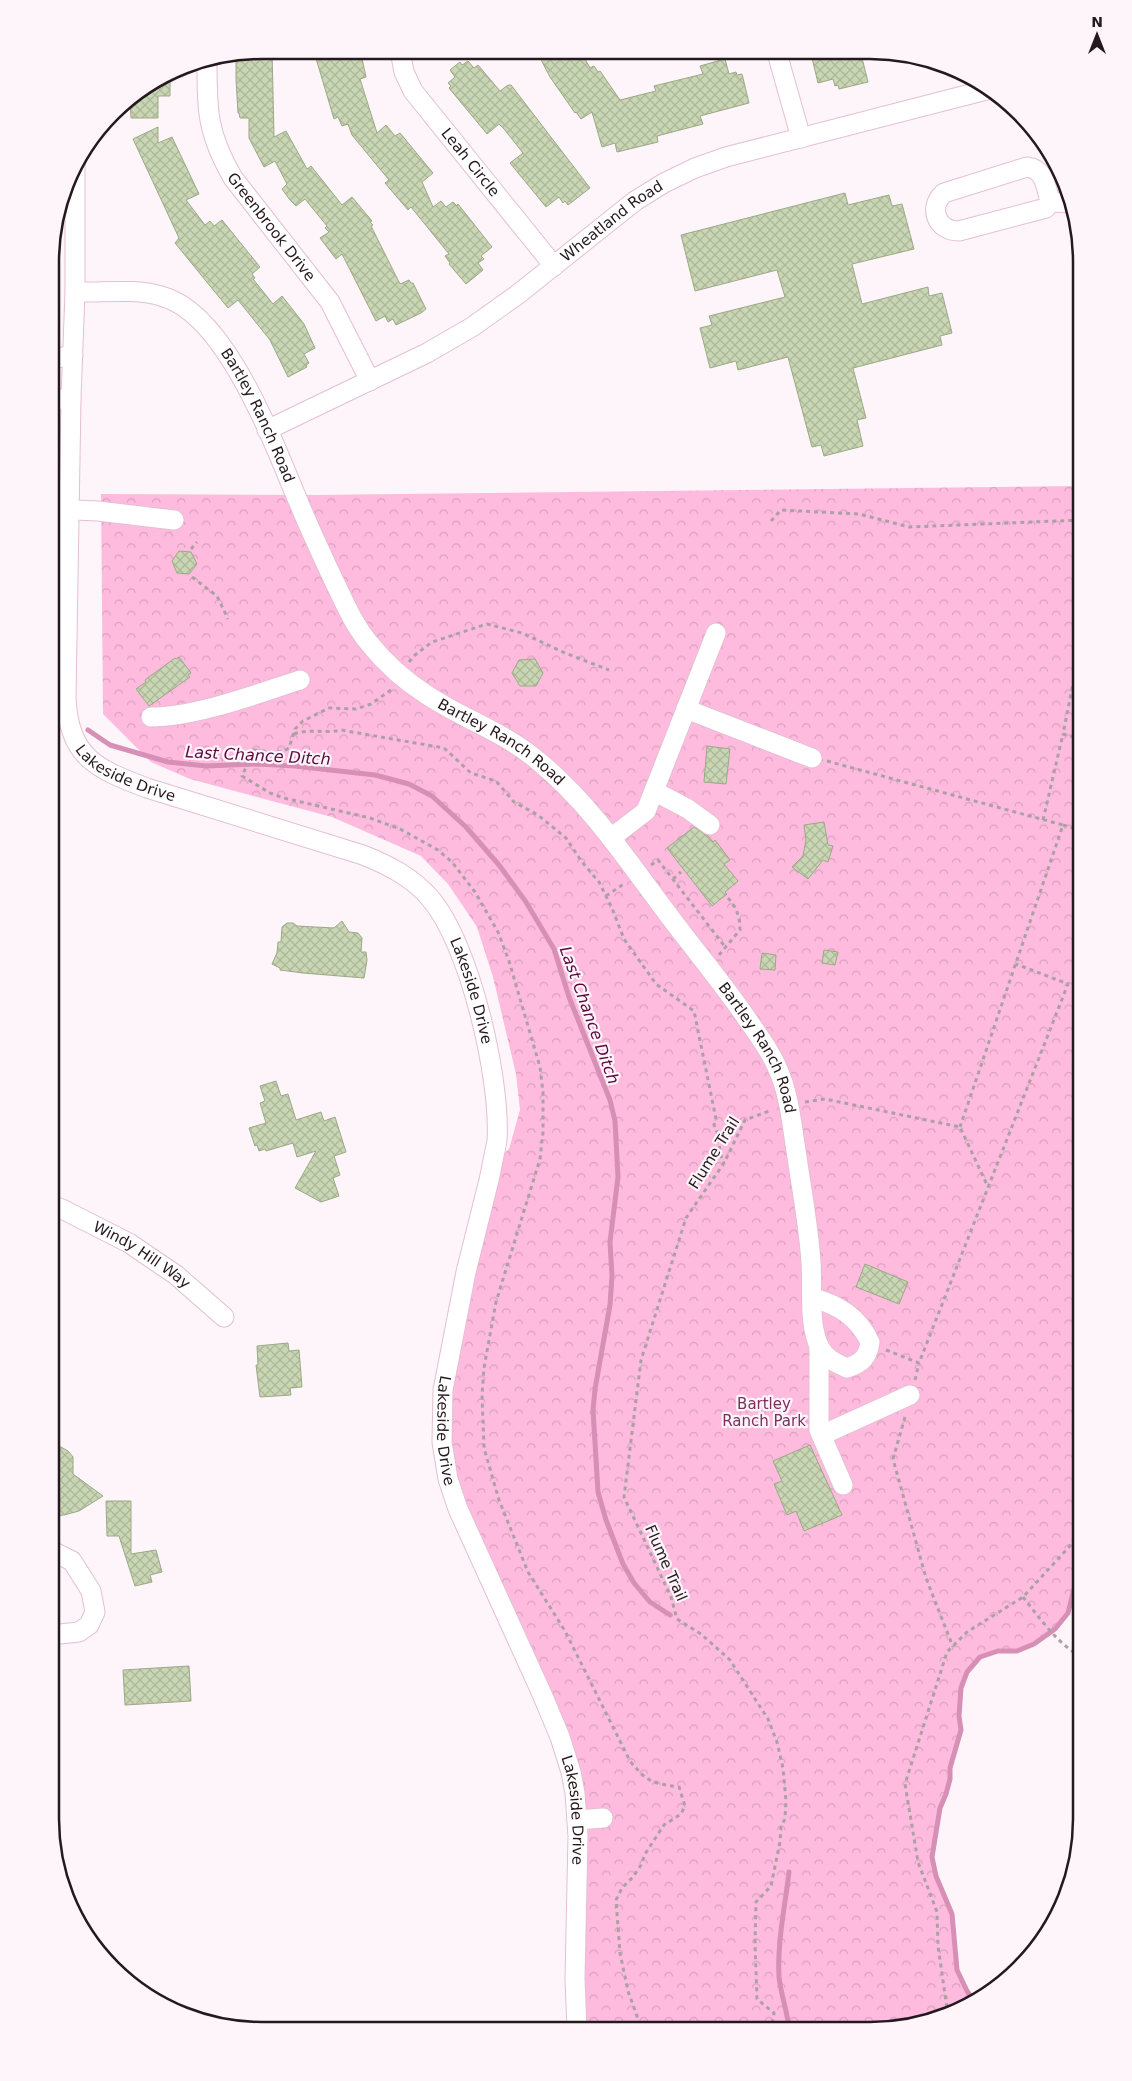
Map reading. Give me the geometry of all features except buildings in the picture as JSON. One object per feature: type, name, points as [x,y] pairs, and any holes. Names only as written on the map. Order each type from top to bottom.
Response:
[{"type":"street","name":"Leah Circle","points":[[402,59],[404,72],[413,91],[554,266]]},
{"type":"street","points":[[780,59],[801,138]]},
{"type":"street","name":"Greenbrook Drive","points":[[207,67],[207,109],[212,133],[220,156],[233,178],[330,302],[370,381]]},
{"type":"street","name":"Wheatland Road","points":[[267,430],[427,353],[472,326],[517,295],[635,201],[664,183],[695,168],[726,157],[980,91]]},
{"type":"street","points":[[1027,167],[1034,168],[1043,176],[1050,202],[1046,208],[1037,211],[951,231],[940,224],[936,210],[939,197],[944,193],[1027,167]]},
{"type":"street","name":"Lakeside Drive","points":[[69,199],[75,292],[71,398],[61,510],[66,711],[70,731],[81,751],[89,759],[114,776],[363,855],[410,879],[431,900],[455,940],[470,981],[496,1089],[498,1123],[491,1170],[466,1272],[447,1366],[441,1409],[444,1459],[456,1502],[468,1533],[560,1737],[571,1772],[577,1820],[575,1979],[577,2022]]},
{"type":"street","points":[[1050,202],[1064,203]]},
{"type":"street","name":"Bartley Ranch Road","points":[[75,292],[142,293],[160,296],[179,303],[195,315],[221,347],[241,377],[267,430],[308,526],[358,629],[400,674],[427,695],[511,741],[536,758],[570,789],[611,838],[708,965],[761,1039],[773,1059],[786,1092],[811,1258],[815,1334],[819,1346],[819,1430],[843,1485]]},
{"type":"street","points":[[59,358],[73,355]]},
{"type":"street","points":[[59,399],[71,398]]},
{"type":"street","points":[[61,510],[98,511],[174,520]]},
{"type":"street","points":[[611,838],[646,810],[716,633]]},
{"type":"street","points":[[151,717],[166,717],[226,703],[300,680]]},
{"type":"street","points":[[686,709],[812,758]]},
{"type":"street","points":[[654,791],[688,809],[710,825]]},
{"type":"street","name":"Windy Hill Way","points":[[59,1208],[129,1243],[176,1275],[224,1317]]},
{"type":"street","points":[[813,1298],[826,1302],[851,1315],[861,1325],[870,1342],[864,1359],[847,1368],[834,1363],[824,1355],[819,1346]]},
{"type":"street","points":[[822,1435],[910,1395]]},
{"type":"street","points":[[59,1554],[72,1561],[91,1591],[95,1612],[89,1625],[79,1632],[59,1634]]},
{"type":"street","points":[[577,1820],[603,1818]]},
{"type":"path","points":[[770,521],[782,510],[859,514],[909,527],[1073,520]]},
{"type":"path","points":[[191,549],[197,542]]},
{"type":"path","points":[[192,577],[217,596],[228,619]]},
{"type":"path","points":[[609,670],[565,653],[522,633],[487,624],[432,642],[415,655],[400,674],[392,689],[385,696],[356,709],[329,708],[302,721],[295,729],[289,748],[284,751],[254,750],[242,772],[242,776],[270,793],[370,818],[400,830],[438,850],[452,862],[475,892],[498,932],[509,961],[540,1067],[543,1092],[543,1132],[540,1159],[496,1302],[484,1368],[482,1395],[484,1448],[500,1500],[528,1572],[564,1631],[630,1761],[645,1778],[654,1784],[679,1787],[683,1795],[685,1806],[681,1814],[664,1825],[645,1854],[641,1865],[622,1888],[616,1900],[619,1944],[626,1982],[639,2022]]},
{"type":"path","points":[[1042,820],[1073,683]]},
{"type":"path","points":[[293,734],[306,730],[329,733],[341,730],[444,748],[471,773],[496,781],[514,802],[538,815],[566,838],[582,862],[599,882],[624,939],[656,984],[694,1010],[716,1119],[714,1125],[719,1134],[720,1154],[724,1162]]},
{"type":"path","points":[[1063,734],[1073,737]]},
{"type":"path","points":[[812,758],[1073,828]]},
{"type":"path","points":[[988,1187],[960,1127],[1064,826]]},
{"type":"path","points":[[638,874],[658,860],[726,948]]},
{"type":"path","points":[[672,879],[681,872]]},
{"type":"path","points":[[708,965],[726,948],[740,930],[740,918],[736,906],[728,898]]},
{"type":"path","points":[[953,1647],[926,1578],[893,1459],[919,1364],[1068,984],[1016,964]]},
{"type":"path","name":"Flume Trail","points":[[773,2022],[774,2013],[757,1999],[756,1902],[772,1886],[781,1827],[785,1819],[786,1801],[783,1768],[777,1742],[768,1719],[730,1660],[701,1634],[677,1619],[671,1597],[624,1497],[641,1360],[686,1218],[724,1162],[745,1120],[788,1104],[825,1099],[960,1127]]},
{"type":"path","points":[[870,1342],[919,1364]]},
{"type":"path","points":[[947,2007],[938,1946],[937,1912],[918,1862],[905,1784],[947,1652],[967,1632],[1023,1596],[1073,1541]]},
{"type":"path","points":[[1023,1596],[1042,1622],[1073,1653]]},
{"type":"green space","name":"Bartley Ranch Park","points":[[1073,486],[1073,1593],[1068,1613],[1055,1629],[1034,1644],[1017,1651],[998,1651],[980,1657],[967,1672],[961,1688],[959,1703],[961,1730],[950,1768],[950,1779],[946,1794],[940,1808],[933,1857],[936,1876],[952,1914],[957,1970],[970,1996],[948,2007],[923,2015],[884,2022],[580,2022],[580,1780],[469,1534],[444,1427],[497,1160],[509,1149],[520,1110],[516,1074],[493,977],[477,927],[448,884],[421,856],[332,817],[190,779],[151,762],[103,714],[101,494],[313,495]]},
{"type":"waterway","name":"Last Chance Ditch","points":[[88,730],[110,745],[168,762],[206,766],[258,764],[295,766],[375,775],[409,784],[432,796],[466,827],[499,865],[526,902],[554,949],[569,997],[610,1100],[615,1121],[618,1177],[610,1242],[612,1276],[610,1305],[593,1410],[598,1492],[606,1520],[623,1564],[634,1583],[650,1602],[670,1615]]},
{"type":"waterway","points":[[970,1996],[957,1970],[952,1914],[936,1876],[932,1857],[940,1808],[946,1794],[950,1779],[950,1768],[961,1730],[959,1716],[961,1688],[967,1672],[980,1657],[998,1651],[1017,1651],[1034,1644],[1055,1629],[1068,1613],[1073,1593]]},
{"type":"waterway","name":"Last Chance Ditch","points":[[788,2022],[780,1984],[779,1964],[780,1938],[789,1872]]}]
